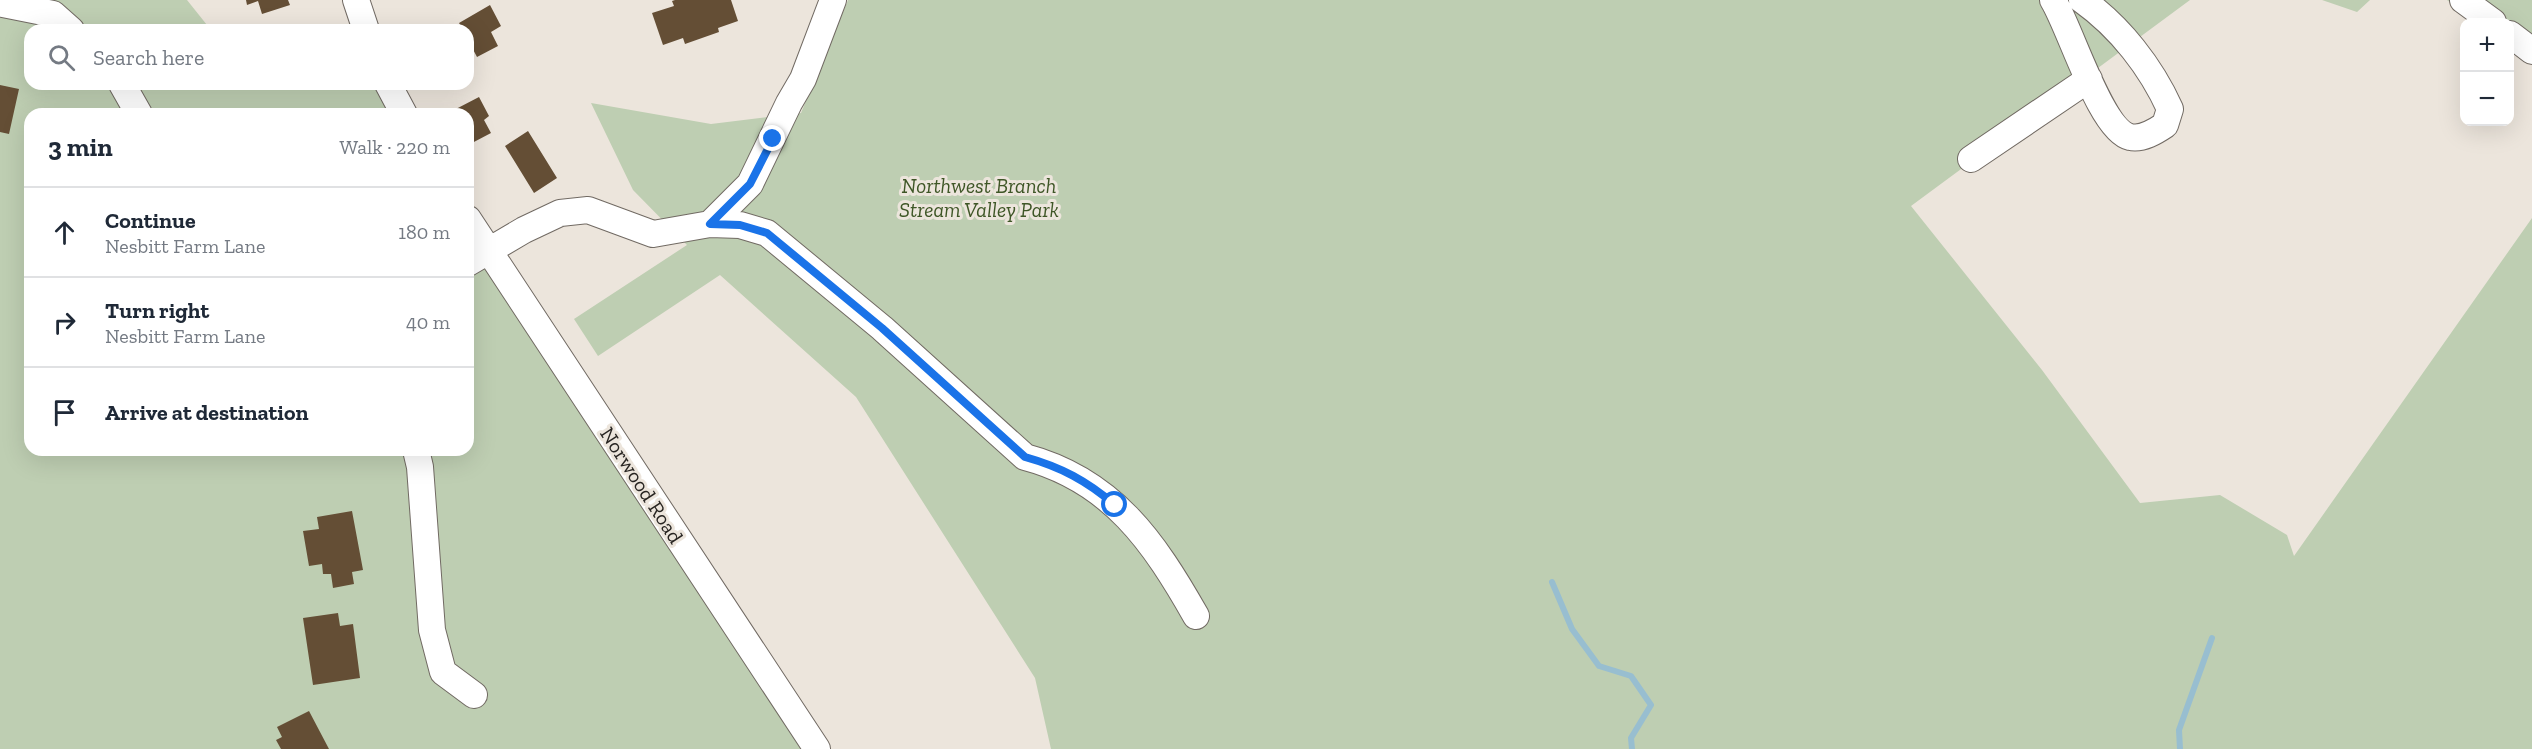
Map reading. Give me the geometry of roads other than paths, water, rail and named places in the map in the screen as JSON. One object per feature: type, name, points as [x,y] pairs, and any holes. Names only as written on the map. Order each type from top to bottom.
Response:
[{"type":"street","points":[[356,0],[364,24]]},
{"type":"street","points":[[710,224],[750,184],[803,79],[833,0]]},
{"type":"street","points":[[2053,0],[2103,110],[2118,130],[2130,138],[2149,135],[2165,125],[2170,109],[2158,83],[2125,40],[2082,0]]},
{"type":"street","points":[[2463,0],[2488,18]]},
{"type":"street","points":[[3,4],[53,14],[64,24]]},
{"type":"street","points":[[2514,37],[2532,51]]},
{"type":"street","points":[[1971,159],[2089,78]]},
{"type":"street","points":[[126,90],[136,108]]},
{"type":"street","points":[[391,90],[401,108]]},
{"type":"street","points":[[478,256],[560,213],[588,210],[653,234],[710,224],[740,225],[767,233],[882,328],[1025,457],[1054,465],[1103,495],[1126,515],[1167,565],[1196,616]]},
{"type":"street","name":"Norwood Road","points":[[474,241],[478,256],[817,749]]},
{"type":"street","points":[[417,456],[432,630],[443,672],[474,695]]},
{"type":"waterway","points":[[1552,582],[1572,629],[1599,666],[1631,676],[1651,705],[1631,738],[1632,749]]},
{"type":"waterway","points":[[2180,749],[2179,730],[2212,638]]},
{"type":"park label","name":"Northwest Branch Stream Valley Park","points":[[979,197]]}]
